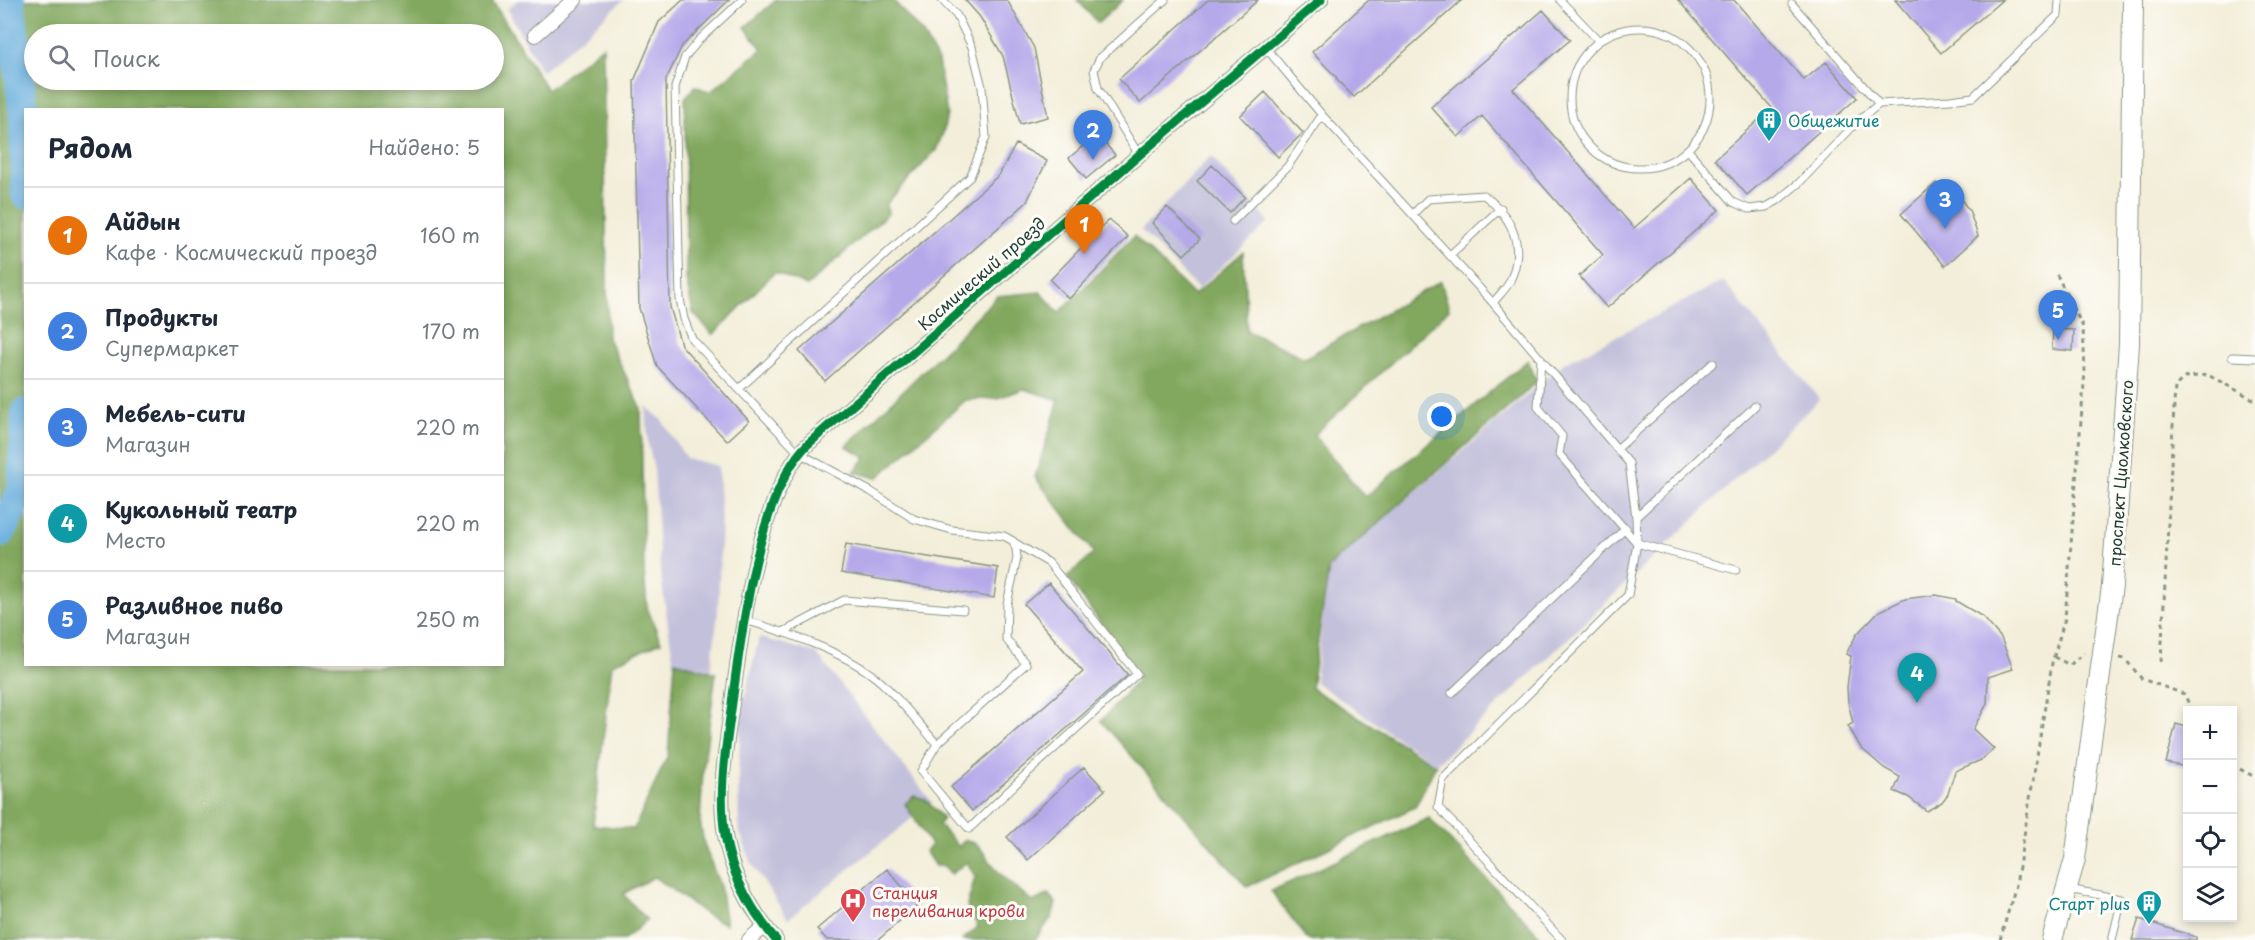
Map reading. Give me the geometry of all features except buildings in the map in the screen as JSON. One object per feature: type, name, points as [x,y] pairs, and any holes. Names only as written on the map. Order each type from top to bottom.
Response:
[{"type":"main road","name":"проспект Циолковского","points":[[2052,940],[2075,859],[2112,586],[2129,344],[2133,0]]},
{"type":"street","points":[[535,35],[575,0]]},
{"type":"street","name":"Космический проезд","points":[[799,453],[1139,155],[1321,0]]},
{"type":"street","points":[[777,940],[765,926],[746,895],[733,865],[725,837],[722,810],[725,759],[754,572],[768,520],[788,472],[799,453]]},
{"type":"street","points":[[749,940],[765,926]]},
{"type":"lane","points":[[742,0],[699,40],[685,57],[675,87],[680,299],[684,319],[692,339],[799,453],[870,491],[914,519],[952,530],[1004,536],[1048,563],[1137,674],[969,829],[921,771],[937,744],[1026,664],[1006,639],[1007,604],[1017,558],[1014,543]]},
{"type":"lane","points":[[739,389],[970,177],[986,137],[982,87],[972,47],[957,16],[942,0]]},
{"type":"lane","points":[[1139,155],[1098,88],[1094,70],[1100,58],[1166,0]]},
{"type":"lane","points":[[1560,0],[1599,41]]},
{"type":"lane","points":[[1688,150],[1733,202],[1744,208],[1760,209],[1773,204],[1786,194],[1856,123],[1879,104],[1973,97],[2058,15],[2059,0]]},
{"type":"lane","points":[[1792,4],[1879,104]]},
{"type":"lane","points":[[1643,28],[1666,33],[1686,45],[1694,54],[1701,63],[1709,85],[1710,109],[1702,131],[1688,150],[1669,162],[1647,168],[1624,166],[1603,158],[1586,143],[1574,123],[1570,101],[1573,78],[1583,57],[1599,41],[1620,31],[1643,28]]},
{"type":"lane","points":[[1266,48],[1322,115],[1493,303],[1629,463],[1637,543],[1628,595],[1443,779],[1438,807],[1562,940]]},
{"type":"lane","points":[[1233,221],[1288,166],[1322,115]]},
{"type":"lane","points":[[1413,214],[1428,199],[1454,196],[1484,195],[1501,208],[1514,230],[1517,251],[1510,282],[1493,303]]},
{"type":"lane","points":[[1450,255],[1501,208]]},
{"type":"lane","points":[[2232,357],[2255,358]]},
{"type":"lane","points":[[1541,358],[1538,408],[1562,436],[1559,454],[1637,543],[1736,570]]},
{"type":"lane","points":[[1617,449],[1713,363]]},
{"type":"lane","points":[[1636,517],[1755,406]]},
{"type":"lane","points":[[1452,693],[1626,528]]},
{"type":"lane","points":[[783,632],[844,600],[963,610]]},
{"type":"lane","points":[[745,620],[783,632],[856,664],[870,673],[882,683],[937,744]]},
{"type":"lane","points":[[2067,889],[2122,899],[2112,940]]},
{"type":"path","points":[[2000,940],[2016,885],[2052,663],[2065,618],[2067,595],[2085,372],[2083,327],[2056,273]]},
{"type":"path","points":[[2161,662],[2175,386],[2186,377],[2208,375],[2255,400]]},
{"type":"path","points":[[2054,657],[2070,665],[2084,653]]},
{"type":"path","points":[[2124,659],[2142,679],[2184,694],[2190,706]]},
{"type":"path","points":[[2237,768],[2255,777]]},
{"type":"shaded area","points":[[518,0],[624,0],[542,72],[507,9]]},
{"type":"shaded area","points":[[1211,156],[1269,222],[1198,289],[1141,230]]},
{"type":"shaded area","points":[[1723,281],[1820,399],[1436,764],[1315,682],[1329,567],[1564,363]]},
{"type":"shaded area","points":[[646,406],[661,419],[686,458],[718,466],[721,522],[718,613],[700,759],[687,756],[660,570],[654,470],[648,443]]},
{"type":"shaded area","points":[[759,637],[816,653],[932,802],[788,919],[752,864],[739,831],[738,773],[742,709]]},
{"type":"green space","points":[[0,0],[492,0],[547,90],[603,46],[608,338],[641,408],[644,570],[647,607],[661,642],[612,664],[593,825],[634,829],[668,755],[675,661],[716,673],[703,771],[700,821],[704,844],[720,886],[726,924],[710,917],[654,877],[623,894],[647,920],[624,940],[0,940]]},
{"type":"green space","points":[[776,0],[893,0],[922,33],[938,61],[947,114],[936,150],[887,203],[888,214],[807,286],[775,272],[713,335],[693,313],[686,280],[685,98],[695,86],[710,92],[762,49],[745,27]]},
{"type":"green space","points":[[1077,0],[1123,0],[1098,23]]},
{"type":"green space","points":[[1134,236],[1194,295],[1243,252],[1247,331],[1305,358],[1441,281],[1449,309],[1314,435],[1365,497],[1528,360],[1537,382],[1329,567],[1311,688],[1436,765],[1415,807],[1247,887],[1101,721],[1140,677],[1067,577],[1094,553],[1035,477],[1059,400],[1024,389],[998,398],[966,400],[877,478],[854,472],[866,457],[846,446],[997,296],[1041,292],[1059,313]]},
{"type":"green space","points":[[914,796],[925,799],[943,818],[939,825],[959,847],[965,839],[978,845],[999,873],[1033,902],[1048,894],[1056,903],[1052,917],[1035,940],[962,940],[978,927],[967,906],[975,877],[967,862],[951,874],[944,866],[935,866],[925,851],[931,845],[905,804]]},
{"type":"green space","points":[[1429,818],[1544,940],[1308,940],[1271,891]]},
{"type":"waterway","points":[[10,0],[24,114]]},
{"type":"waterway","points":[[0,533],[22,491],[24,452]]},
{"type":"cycle path","points":[[776,940],[750,904],[737,877],[725,835],[722,802],[725,752],[747,604],[764,529],[776,495],[791,466],[808,444],[1139,155],[1321,0]]},
{"type":"place","name":"Общежитие","points":[[1769,143]]},
{"type":"place","name":"Продукты","points":[[1093,160]]},
{"type":"place","name":"Мебель-сити","points":[[1945,229]]},
{"type":"place","name":"Айдын","points":[[1084,254]]},
{"type":"place","name":"Разливное пиво","points":[[2058,340]]},
{"type":"place","name":"Кукольный театр","points":[[1917,703]]},
{"type":"place","name":"Станция переливания крови","points":[[853,924]]},
{"type":"place","name":"Старт plus","points":[[2149,926]]}]
